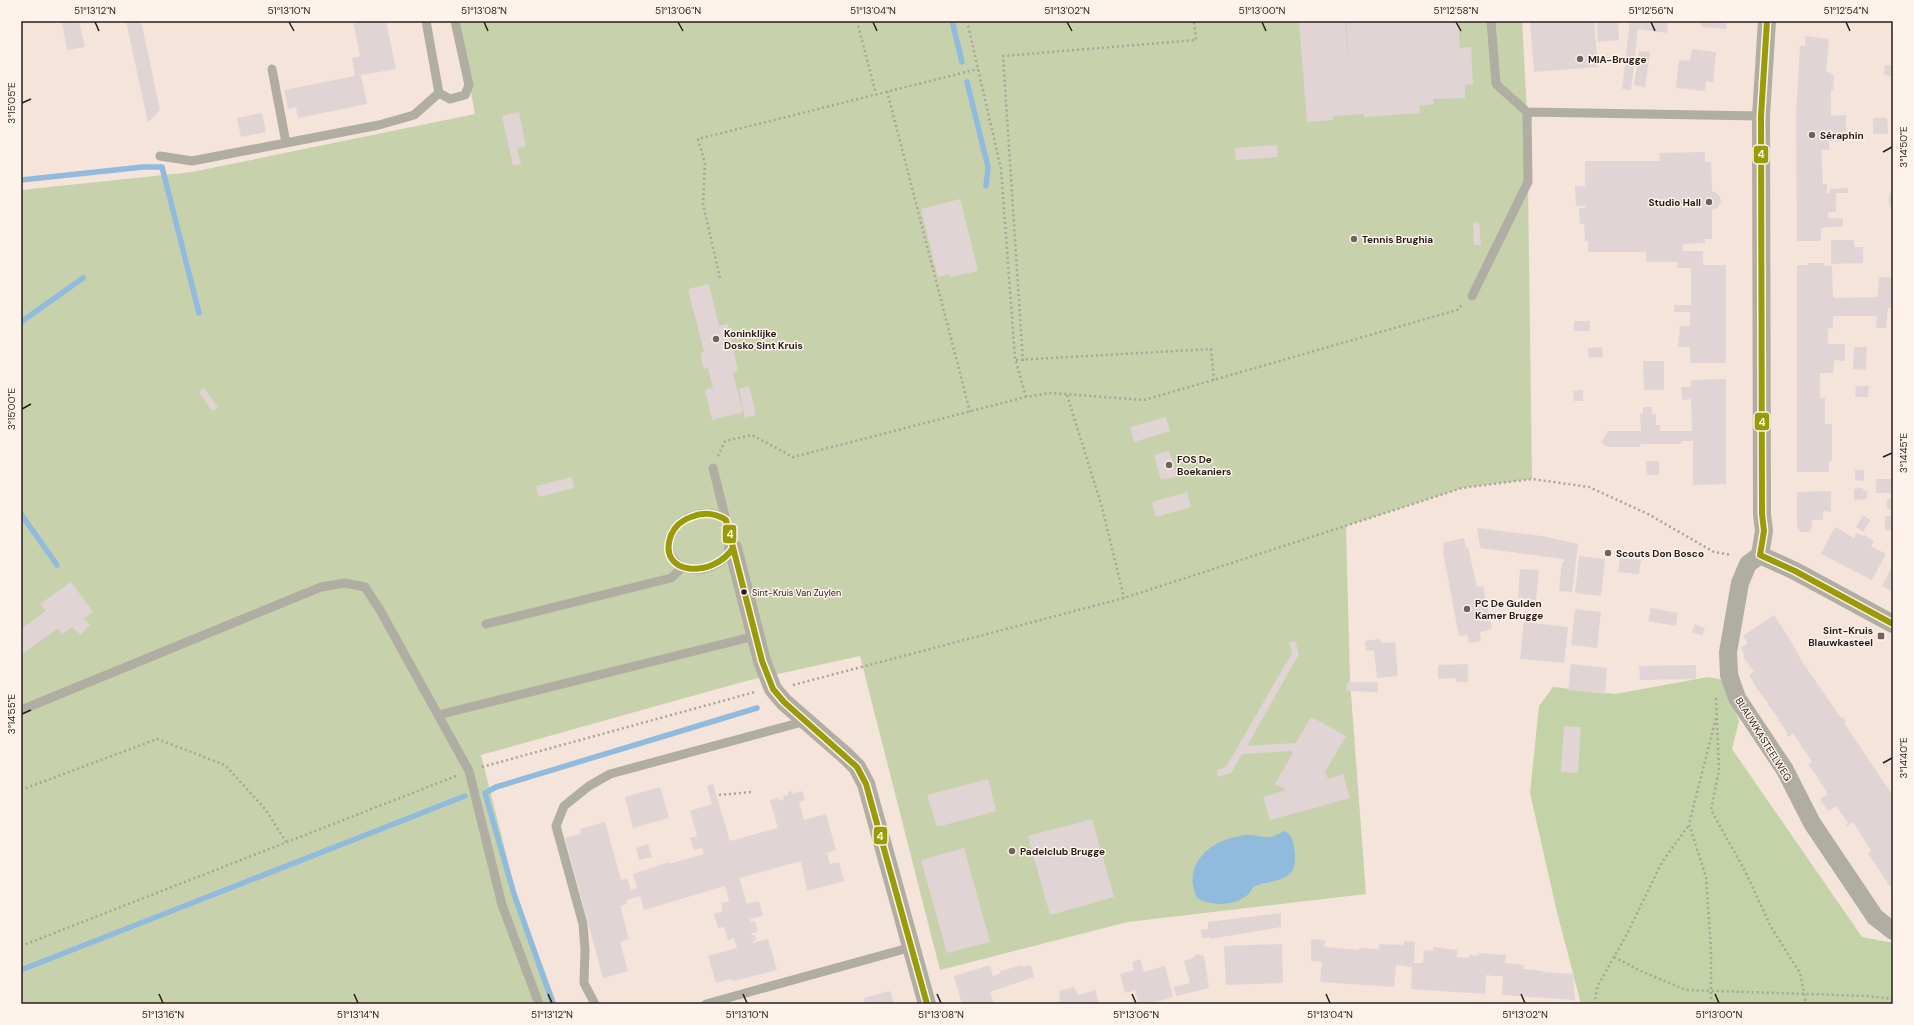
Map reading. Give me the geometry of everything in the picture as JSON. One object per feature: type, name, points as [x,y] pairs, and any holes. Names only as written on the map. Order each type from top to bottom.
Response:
[{"type":"street","points":[[1767,21],[1761,116],[1762,514],[1764,531],[1760,555],[1795,571],[1893,624]]},
{"type":"street","points":[[733,548],[762,661],[773,689],[784,702],[857,767],[866,784],[927,1004]]},
{"type":"street","name":"BLAUWKASTEELWEG","points":[[1760,555],[1748,564],[1740,583],[1728,652],[1729,675],[1737,698],[1785,770],[1812,823],[1875,917],[1893,931]]},
{"type":"lane","points":[[426,21],[439,93]]},
{"type":"lane","points":[[439,93],[450,99],[465,95],[469,85],[456,21]]},
{"type":"lane","points":[[1491,21],[1496,84],[1527,112],[1761,116]]},
{"type":"lane","points":[[272,69],[286,143]]},
{"type":"lane","points":[[160,156],[192,161],[379,126],[414,116],[439,93]]},
{"type":"lane","points":[[1472,296],[1528,182],[1527,112]]},
{"type":"lane","points":[[713,468],[726,520],[733,548],[730,554],[716,565],[701,569],[683,567],[674,560],[670,550],[669,539],[672,528],[686,517],[702,513],[719,515],[726,520]]},
{"type":"lane","points":[[486,624],[671,578],[683,567]]},
{"type":"lane","points":[[21,710],[321,587],[345,583],[365,588],[380,610],[469,771],[502,905],[539,1004]]},
{"type":"lane","points":[[438,715],[755,636]]},
{"type":"lane","points":[[594,1004],[584,983],[585,950],[583,924],[556,826],[564,806],[589,786],[610,774],[806,721]]},
{"type":"lane","points":[[706,1004],[912,947]]},
{"type":"path","points":[[857,21],[876,94]]},
{"type":"path","points":[[967,21],[1001,169],[1016,360],[1026,397]]},
{"type":"path","points":[[1023,360],[1002,56],[1196,40],[1194,21]]},
{"type":"path","points":[[720,278],[703,204],[705,163],[698,139],[978,68]]},
{"type":"path","points":[[887,91],[970,412]]},
{"type":"path","points":[[713,468],[725,441],[752,435],[793,457],[1026,397],[1050,393],[1144,400],[1457,310],[1472,296]]},
{"type":"path","points":[[1016,360],[1211,349],[1214,380]]},
{"type":"path","points":[[1067,395],[1102,507],[1124,598]]},
{"type":"path","points":[[21,946],[469,771],[752,692],[799,684],[1124,598],[1462,488],[1532,479],[1589,487],[1648,514],[1714,552],[1732,555],[1760,555]]},
{"type":"path","points":[[1731,562],[1732,555]]},
{"type":"path","points":[[1716,690],[1719,770],[1711,810],[1745,871],[1772,927],[1800,973],[1806,1004]]},
{"type":"path","points":[[1594,1004],[1598,985],[1614,957],[1662,862],[1689,824],[1717,713]]},
{"type":"path","points":[[21,790],[157,739],[225,765],[266,810],[286,842]]},
{"type":"path","points":[[719,795],[752,792]]},
{"type":"path","points":[[1689,824],[1706,877],[1711,949],[1711,1004]]},
{"type":"path","points":[[1614,957],[1643,972],[1686,990],[1868,996],[1893,999]]},
{"type":"green space","points":[[458,21],[1522,21],[1527,112],[1532,479],[1462,488],[1346,526],[1350,681],[1366,894],[1128,922],[940,970],[860,656],[746,681],[481,755],[518,901],[557,1004],[21,1004],[21,190],[192,172],[475,114]]},
{"type":"green space","points":[[1708,677],[1723,680],[1739,721],[1732,749],[1862,937],[1893,943],[1893,1004],[1581,1004],[1557,912],[1530,793],[1539,706],[1553,687],[1615,694]]},
{"type":"water","points":[[1284,831],[1290,835],[1292,839],[1295,858],[1294,866],[1291,872],[1286,876],[1255,886],[1247,896],[1234,902],[1214,904],[1197,898],[1193,885],[1193,873],[1197,863],[1204,853],[1213,846],[1224,840],[1236,837],[1249,835],[1270,837]]},
{"type":"building","points":[[79,21],[85,47],[67,50],[62,22]]},
{"type":"building","points":[[126,21],[141,21],[160,110],[148,123]]},
{"type":"building","points":[[353,21],[386,21],[396,69],[361,75],[367,104],[298,118],[296,107],[288,109],[284,90],[355,76],[352,58],[360,56]]},
{"type":"building","points":[[1299,21],[1345,21],[1349,70],[1346,21],[1458,21],[1460,48],[1471,47],[1473,84],[1465,85],[1465,98],[1433,99],[1434,104],[1419,106],[1420,113],[1364,117],[1364,114],[1333,116],[1333,120],[1307,122]]},
{"type":"building","points":[[1530,21],[1594,21],[1598,67],[1534,72]]},
{"type":"building","points":[[1597,21],[1618,21],[1619,40],[1598,42]]},
{"type":"building","points":[[1630,21],[1668,21],[1667,33],[1638,29],[1631,90],[1622,89]]},
{"type":"building","points":[[1701,21],[1727,21],[1726,29],[1701,27]]},
{"type":"building","points":[[1805,36],[1829,39],[1826,72],[1834,75],[1833,90],[1831,90],[1831,116],[1846,115],[1846,142],[1829,141],[1829,150],[1821,150],[1823,184],[1827,184],[1827,193],[1830,193],[1830,189],[1848,188],[1848,193],[1836,193],[1836,212],[1828,212],[1829,218],[1843,218],[1843,226],[1821,228],[1821,241],[1797,241],[1796,116],[1800,46],[1805,46]]},
{"type":"building","points":[[1692,49],[1716,52],[1713,82],[1706,81],[1705,91],[1676,88],[1679,60],[1690,61]]},
{"type":"building","points":[[1639,51],[1650,52],[1645,87],[1634,85]]},
{"type":"building","points":[[1885,65],[1893,66],[1893,76],[1884,75]]},
{"type":"building","points":[[519,112],[526,146],[517,148],[521,164],[513,165],[502,116]]},
{"type":"building","points":[[262,113],[266,132],[241,137],[237,118]]},
{"type":"building","points":[[1873,118],[1887,118],[1888,134],[1873,134]]},
{"type":"building","points":[[1277,145],[1278,157],[1236,160],[1235,148]]},
{"type":"building","points":[[1705,152],[1705,162],[1711,162],[1712,191],[1719,195],[1721,202],[1717,208],[1712,210],[1712,239],[1705,239],[1705,243],[1683,244],[1683,251],[1703,251],[1703,265],[1726,265],[1726,363],[1690,363],[1690,347],[1678,347],[1680,326],[1690,326],[1690,312],[1674,312],[1674,305],[1691,305],[1691,268],[1677,268],[1677,262],[1646,262],[1646,252],[1588,252],[1588,241],[1585,241],[1584,224],[1580,224],[1579,208],[1585,208],[1585,206],[1576,206],[1575,186],[1585,186],[1585,161],[1660,161],[1659,153]]},
{"type":"building","points":[[1889,193],[1893,193],[1893,207],[1889,207]]},
{"type":"building","points":[[960,199],[978,271],[950,277],[949,274],[938,277],[921,209]]},
{"type":"building","points":[[1479,222],[1481,245],[1474,245],[1473,223]]},
{"type":"building","points":[[1831,240],[1854,240],[1854,247],[1863,247],[1863,263],[1831,264]]},
{"type":"building","points":[[1808,263],[1824,263],[1825,266],[1832,266],[1833,298],[1878,297],[1879,277],[1893,278],[1893,308],[1888,308],[1886,328],[1876,328],[1877,316],[1833,316],[1833,329],[1828,328],[1828,344],[1845,344],[1845,361],[1834,360],[1833,373],[1820,373],[1820,398],[1825,398],[1825,424],[1832,424],[1832,461],[1829,461],[1829,472],[1797,472],[1797,265],[1808,265]]},
{"type":"building","name":"Koninklijke Dosko Sint Kruis","points":[[709,284],[719,326],[728,324],[738,371],[733,373],[743,412],[712,420],[705,390],[713,388],[708,368],[704,369],[700,353],[704,352],[688,289]]},
{"type":"building","points":[[1574,321],[1590,321],[1590,331],[1574,331]]},
{"type":"building","points":[[1602,347],[1603,357],[1589,358],[1588,348]]},
{"type":"building","points":[[1854,347],[1867,347],[1866,370],[1853,369]]},
{"type":"building","points":[[1643,361],[1664,361],[1664,390],[1644,390]]},
{"type":"building","points":[[1726,379],[1726,484],[1693,485],[1693,441],[1682,441],[1681,444],[1641,444],[1640,447],[1608,447],[1601,443],[1608,431],[1641,431],[1640,414],[1643,414],[1643,407],[1652,407],[1652,414],[1656,414],[1656,425],[1660,425],[1660,431],[1692,431],[1691,399],[1682,400],[1681,387],[1691,387],[1691,380]]},
{"type":"building","points":[[749,386],[756,415],[745,418],[739,389]]},
{"type":"building","points":[[1856,386],[1869,386],[1868,397],[1855,397]]},
{"type":"building","points":[[204,388],[218,407],[212,411],[199,392]]},
{"type":"building","points":[[1583,390],[1583,401],[1574,401],[1573,391]]},
{"type":"building","points":[[1166,417],[1170,431],[1134,442],[1130,427]]},
{"type":"building","points":[[1169,451],[1177,476],[1161,480],[1154,455]]},
{"type":"building","points":[[1646,461],[1659,461],[1659,475],[1647,475]]},
{"type":"building","points":[[1855,470],[1864,470],[1864,481],[1855,480]]},
{"type":"building","points":[[572,477],[574,488],[539,497],[536,486]]},
{"type":"building","points":[[1876,479],[1893,479],[1893,493],[1876,493]]},
{"type":"building","points":[[1863,488],[1863,491],[1867,491],[1867,499],[1854,500],[1854,489]]},
{"type":"building","points":[[1831,491],[1831,512],[1823,511],[1823,520],[1812,520],[1812,527],[1809,532],[1801,532],[1797,527],[1797,492]]},
{"type":"building","points":[[1187,492],[1191,507],[1156,517],[1152,502]]},
{"type":"building","points":[[1887,499],[1893,499],[1893,509],[1887,509]]},
{"type":"building","points":[[1863,515],[1870,520],[1863,532],[1856,527]]},
{"type":"building","points":[[1885,516],[1893,516],[1893,530],[1885,530]]},
{"type":"building","points":[[1835,527],[1854,538],[1857,533],[1863,536],[1864,535],[1874,541],[1871,546],[1886,554],[1872,580],[1821,554]]},
{"type":"building","points":[[1477,528],[1542,536],[1578,544],[1572,592],[1559,591],[1562,562],[1564,562],[1564,559],[1480,548]]},
{"type":"building","name":"PC De Gulden Kamer Brugge","points":[[1464,538],[1466,547],[1468,547],[1477,587],[1483,586],[1492,629],[1480,632],[1481,641],[1469,643],[1467,635],[1459,636],[1443,552],[1443,543]]},
{"type":"building","points":[[1579,556],[1605,559],[1601,596],[1575,593]]},
{"type":"building","points":[[1620,558],[1641,560],[1639,574],[1618,572]]},
{"type":"building","points":[[1893,564],[1893,592],[1882,586]]},
{"type":"building","points":[[1520,569],[1539,570],[1536,600],[1518,598]]},
{"type":"building","points":[[71,582],[93,612],[83,619],[90,624],[81,635],[72,627],[62,634],[58,628],[21,655],[21,629],[46,611],[40,604]]},
{"type":"building","points":[[1651,608],[1678,613],[1676,626],[1648,621]]},
{"type":"building","points":[[1575,609],[1601,612],[1597,648],[1571,645]]},
{"type":"building","points":[[1774,615],[1801,660],[1841,718],[1843,717],[1846,721],[1844,723],[1893,796],[1893,890],[1889,884],[1887,886],[1888,883],[1869,855],[1867,855],[1871,851],[1853,822],[1845,827],[1848,823],[1836,806],[1828,811],[1820,799],[1828,794],[1819,780],[1816,781],[1819,779],[1808,764],[1812,762],[1803,748],[1800,749],[1802,747],[1793,733],[1788,737],[1786,736],[1788,734],[1779,721],[1776,721],[1779,719],[1769,706],[1765,708],[1769,705],[1759,691],[1757,691],[1758,690],[1749,675],[1754,672],[1744,658],[1742,658],[1745,656],[1741,648],[1748,643],[1743,636]]},
{"type":"building","points":[[1524,622],[1568,627],[1564,663],[1520,659]]},
{"type":"building","points":[[1695,624],[1705,628],[1702,636],[1692,632]]},
{"type":"building","points":[[1380,639],[1381,643],[1395,642],[1398,676],[1377,678],[1374,650],[1366,651],[1365,641]]},
{"type":"building","points":[[1295,641],[1299,654],[1247,746],[1296,743],[1311,717],[1319,721],[1346,736],[1325,772],[1328,779],[1343,774],[1350,798],[1270,820],[1263,797],[1286,790],[1275,784],[1293,753],[1291,751],[1242,754],[1231,773],[1218,777],[1217,770],[1226,767],[1292,653],[1289,643]]},
{"type":"building","points":[[1468,664],[1468,682],[1456,682],[1456,678],[1438,679],[1438,665]]},
{"type":"building","points":[[1571,664],[1607,668],[1605,694],[1568,690]]},
{"type":"building","points":[[1696,665],[1696,679],[1640,680],[1639,666]]},
{"type":"building","points":[[1347,682],[1378,682],[1378,692],[1346,691]]},
{"type":"building","points":[[1564,726],[1581,727],[1578,773],[1561,772]]},
{"type":"building","points":[[988,779],[996,811],[937,827],[927,795]]},
{"type":"building","points":[[713,784],[730,841],[778,828],[770,800],[778,798],[779,801],[784,799],[783,796],[788,795],[788,792],[792,791],[792,794],[802,791],[805,800],[799,802],[804,820],[826,814],[836,850],[827,853],[830,864],[839,862],[844,881],[807,891],[801,861],[739,878],[747,904],[759,901],[763,916],[750,919],[751,922],[755,921],[758,931],[751,934],[755,935],[756,940],[753,941],[753,943],[768,939],[777,970],[734,981],[731,979],[716,983],[708,956],[737,948],[734,938],[728,940],[724,927],[718,928],[714,914],[723,911],[721,903],[729,901],[725,886],[644,910],[640,896],[626,900],[627,904],[620,906],[629,939],[620,942],[628,971],[603,978],[565,838],[581,834],[580,829],[605,822],[621,880],[627,878],[631,890],[637,888],[633,874],[669,862],[669,864],[704,854],[702,848],[694,850],[690,838],[697,836],[690,811],[712,804],[707,786]]},
{"type":"building","points":[[660,787],[669,818],[633,828],[625,797]]},
{"type":"building","points":[[1092,819],[1114,897],[1050,915],[1028,836]]},
{"type":"building","points":[[648,844],[652,857],[639,860],[636,848]]},
{"type":"building","points":[[964,848],[990,942],[947,953],[921,860]]},
{"type":"building","points":[[1281,913],[1281,927],[1210,939],[1210,937],[1202,938],[1201,930],[1208,929],[1208,922]]},
{"type":"building","points":[[1311,939],[1325,940],[1324,947],[1359,950],[1359,948],[1379,949],[1379,944],[1404,945],[1404,941],[1415,942],[1414,963],[1423,963],[1424,950],[1433,951],[1433,947],[1457,950],[1457,957],[1469,958],[1469,955],[1479,956],[1479,953],[1506,955],[1505,963],[1524,965],[1523,969],[1573,974],[1575,1000],[1502,995],[1503,976],[1486,975],[1485,994],[1411,989],[1412,967],[1396,965],[1394,987],[1320,982],[1322,962],[1311,961]]},
{"type":"building","points":[[1282,944],[1283,983],[1226,985],[1224,946]]},
{"type":"building","points":[[1197,954],[1204,956],[1209,988],[1176,996],[1174,987],[1190,983],[1184,961],[1191,959]]},
{"type":"building","points":[[1140,959],[1144,972],[1165,966],[1173,997],[1150,1004],[1139,1004],[1135,990],[1125,993],[1120,974],[1134,970],[1132,962]]},
{"type":"building","points":[[990,965],[993,976],[1000,974],[1000,971],[1023,965],[1023,967],[1031,965],[1034,977],[990,992],[994,1004],[962,1004],[954,976]]},
{"type":"building","points":[[1074,987],[1078,995],[1095,990],[1099,1004],[1050,1004],[1060,1001],[1059,991]]},
{"type":"building","points":[[890,991],[894,1004],[865,1004],[864,998]]},
{"type":"waterway","points":[[952,21],[962,62]]},
{"type":"waterway","points":[[967,82],[988,167],[986,186]]},
{"type":"waterway","points":[[21,180],[143,167],[162,167],[199,313]]},
{"type":"waterway","points":[[21,322],[83,278]]},
{"type":"waterway","points":[[21,514],[57,565]]},
{"type":"waterway","points":[[553,1004],[514,894],[485,793],[496,787],[757,708]]},
{"type":"waterway","points":[[21,970],[465,796]]},
{"type":"transit line","name":"4","points":[[1760,555],[1764,531],[1762,514],[1761,116],[1767,21]]},
{"type":"transit line","name":"4","points":[[733,548],[724,558],[713,565],[701,568],[689,568],[679,565],[672,559],[669,549],[671,535],[679,524],[688,518],[700,514],[709,514],[726,520],[762,661],[773,689],[784,702],[857,767],[866,784],[927,1004]]},
{"type":"transit line","name":"4","points":[[1760,555],[1795,571],[1893,624]]},
{"type":"place","name":"MIA-Brugge","points":[[1580,59]]},
{"type":"place","name":"Séraphin","points":[[1812,135]]},
{"type":"place","name":"Studio Hall","points":[[1709,202]]},
{"type":"place","name":"Tennis Brughia","points":[[1354,239]]},
{"type":"place","name":"Koninklijke Dosko Sint Kruis","points":[[716,339]]},
{"type":"place","name":"FOS De Boekaniers","points":[[1169,465]]},
{"type":"place","name":"Scouts Don Bosco","points":[[1608,553]]},
{"type":"place","name":"Sint-Kruis Van Zuylen","points":[[744,592]]},
{"type":"place","name":"PC De Gulden Kamer Brugge","points":[[1467,609]]},
{"type":"place","name":"Sint-Kruis Blauwkasteel","points":[[1881,636]]},
{"type":"place","name":"Padelclub Brugge","points":[[1012,851]]}]
